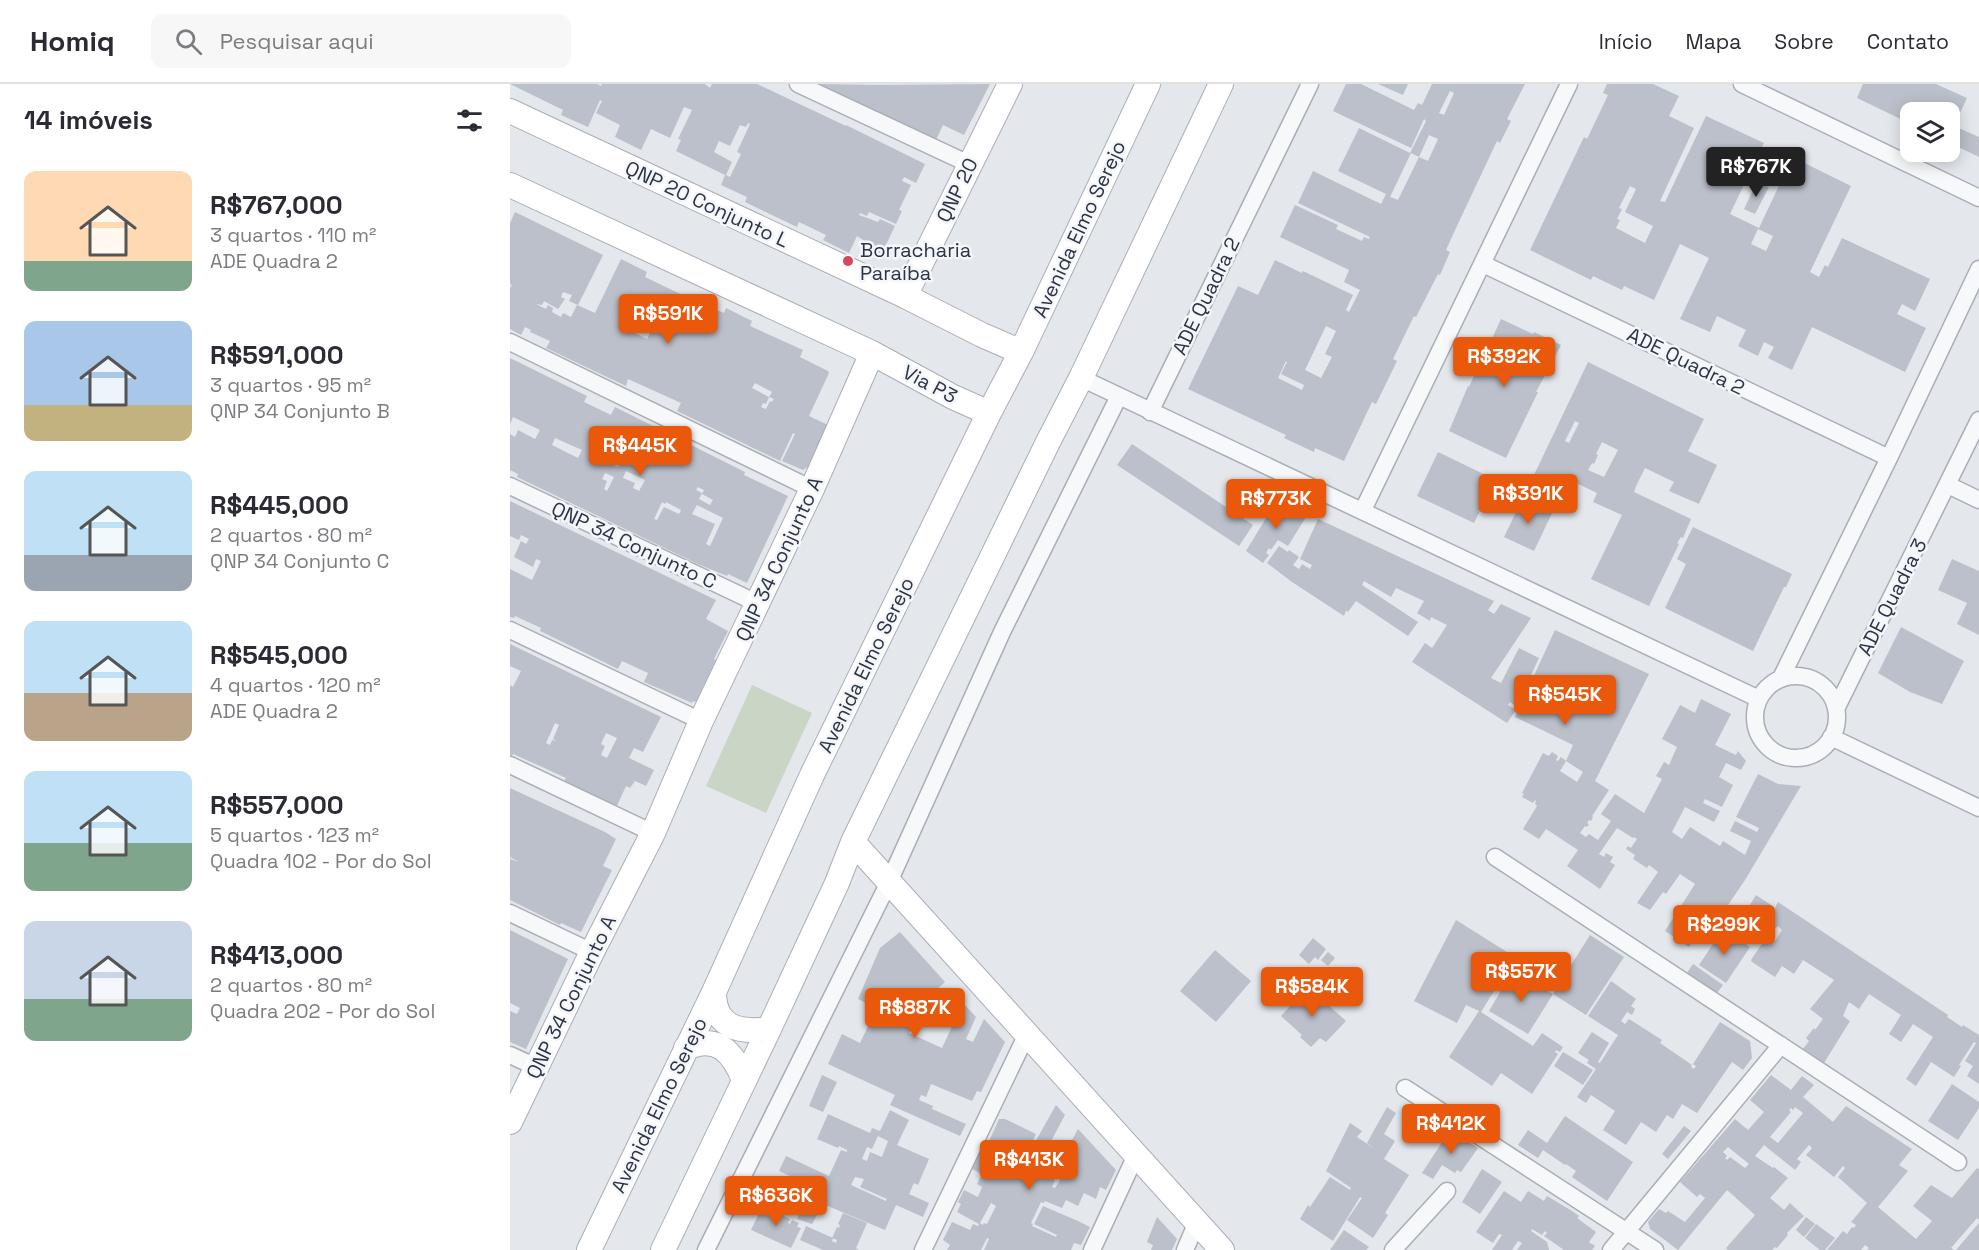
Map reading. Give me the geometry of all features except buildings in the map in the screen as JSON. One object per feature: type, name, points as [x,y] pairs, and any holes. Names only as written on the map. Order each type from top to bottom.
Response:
[{"type":"street","points":[[798,84],[969,165]]},
{"type":"street","name":"QNP 20","points":[[905,296],[1010,84]]},
{"type":"street","name":"Avenida Elmo Serejo","points":[[589,1250],[714,992],[812,775],[1021,352],[1148,84]]},
{"type":"street","points":[[663,1250],[837,883],[853,842],[1081,378],[1221,84]]},
{"type":"street","name":"ADE Quadra 2","points":[[1150,412],[1310,84]]},
{"type":"street","points":[[1363,510],[1569,84]]},
{"type":"street","points":[[1743,84],[1979,198]]},
{"type":"street","name":"QNP 20 Conjunto L","points":[[511,113],[905,296]]},
{"type":"street","points":[[510,185],[872,353]]},
{"type":"street","name":"ADE Quadra 2","points":[[1483,264],[1889,458]]},
{"type":"street","points":[[1781,678],[1979,269]]},
{"type":"street","points":[[905,296],[1021,352]]},
{"type":"street","points":[[510,342],[812,489]]},
{"type":"street","name":"Via P3","points":[[872,353],[953,398],[989,413]]},
{"type":"street","name":"QNP 34 Conjunto A","points":[[510,1122],[592,952],[653,833],[701,722],[812,489],[872,353]]},
{"type":"street","points":[[1081,378],[1759,699]]},
{"type":"street","points":[[706,1250],[889,882],[1002,632],[1119,396]]},
{"type":"street","name":"ADE Quadra 3","points":[[1836,709],[1979,420]]},
{"type":"street","points":[[1948,485],[1979,500]]},
{"type":"street","name":"QNP 34 Conjunto C","points":[[510,486],[759,603]]},
{"type":"street","points":[[510,630],[701,722]]},
{"type":"street","points":[[1793,675],[1805,676],[1816,681],[1832,697],[1836,709],[1832,737],[1813,754],[1801,758],[1776,753],[1759,735],[1755,723],[1755,711],[1759,699],[1768,686],[1781,678],[1793,675]]},
{"type":"street","points":[[1832,737],[1979,808]]},
{"type":"street","points":[[510,765],[653,833]]},
{"type":"street","points":[[853,842],[1222,1250]]},
{"type":"street","points":[[1495,857],[1958,1162]]},
{"type":"street","points":[[510,913],[592,952]]},
{"type":"street","points":[[714,992],[714,1006],[723,1020],[736,1028],[752,1031],[769,1029]]},
{"type":"street","points":[[924,1250],[1027,1034]]},
{"type":"street","points":[[686,1048],[698,1043],[714,1044],[728,1051],[738,1063],[744,1080]]},
{"type":"street","points":[[1611,1250],[1781,1045]]},
{"type":"street","points":[[510,1055],[536,1067]]},
{"type":"street","points":[[1405,1088],[1655,1250]]},
{"type":"street","points":[[1092,1250],[1136,1155]]},
{"type":"street","points":[[1393,1250],[1447,1191]]},
{"type":"street","points":[[1185,1250],[1197,1222]]},
{"type":"green space","points":[[752,685],[812,713],[766,813],[706,786]]},
{"type":"place","name":"Borracharia Paraíba","points":[[848,261]]}]
